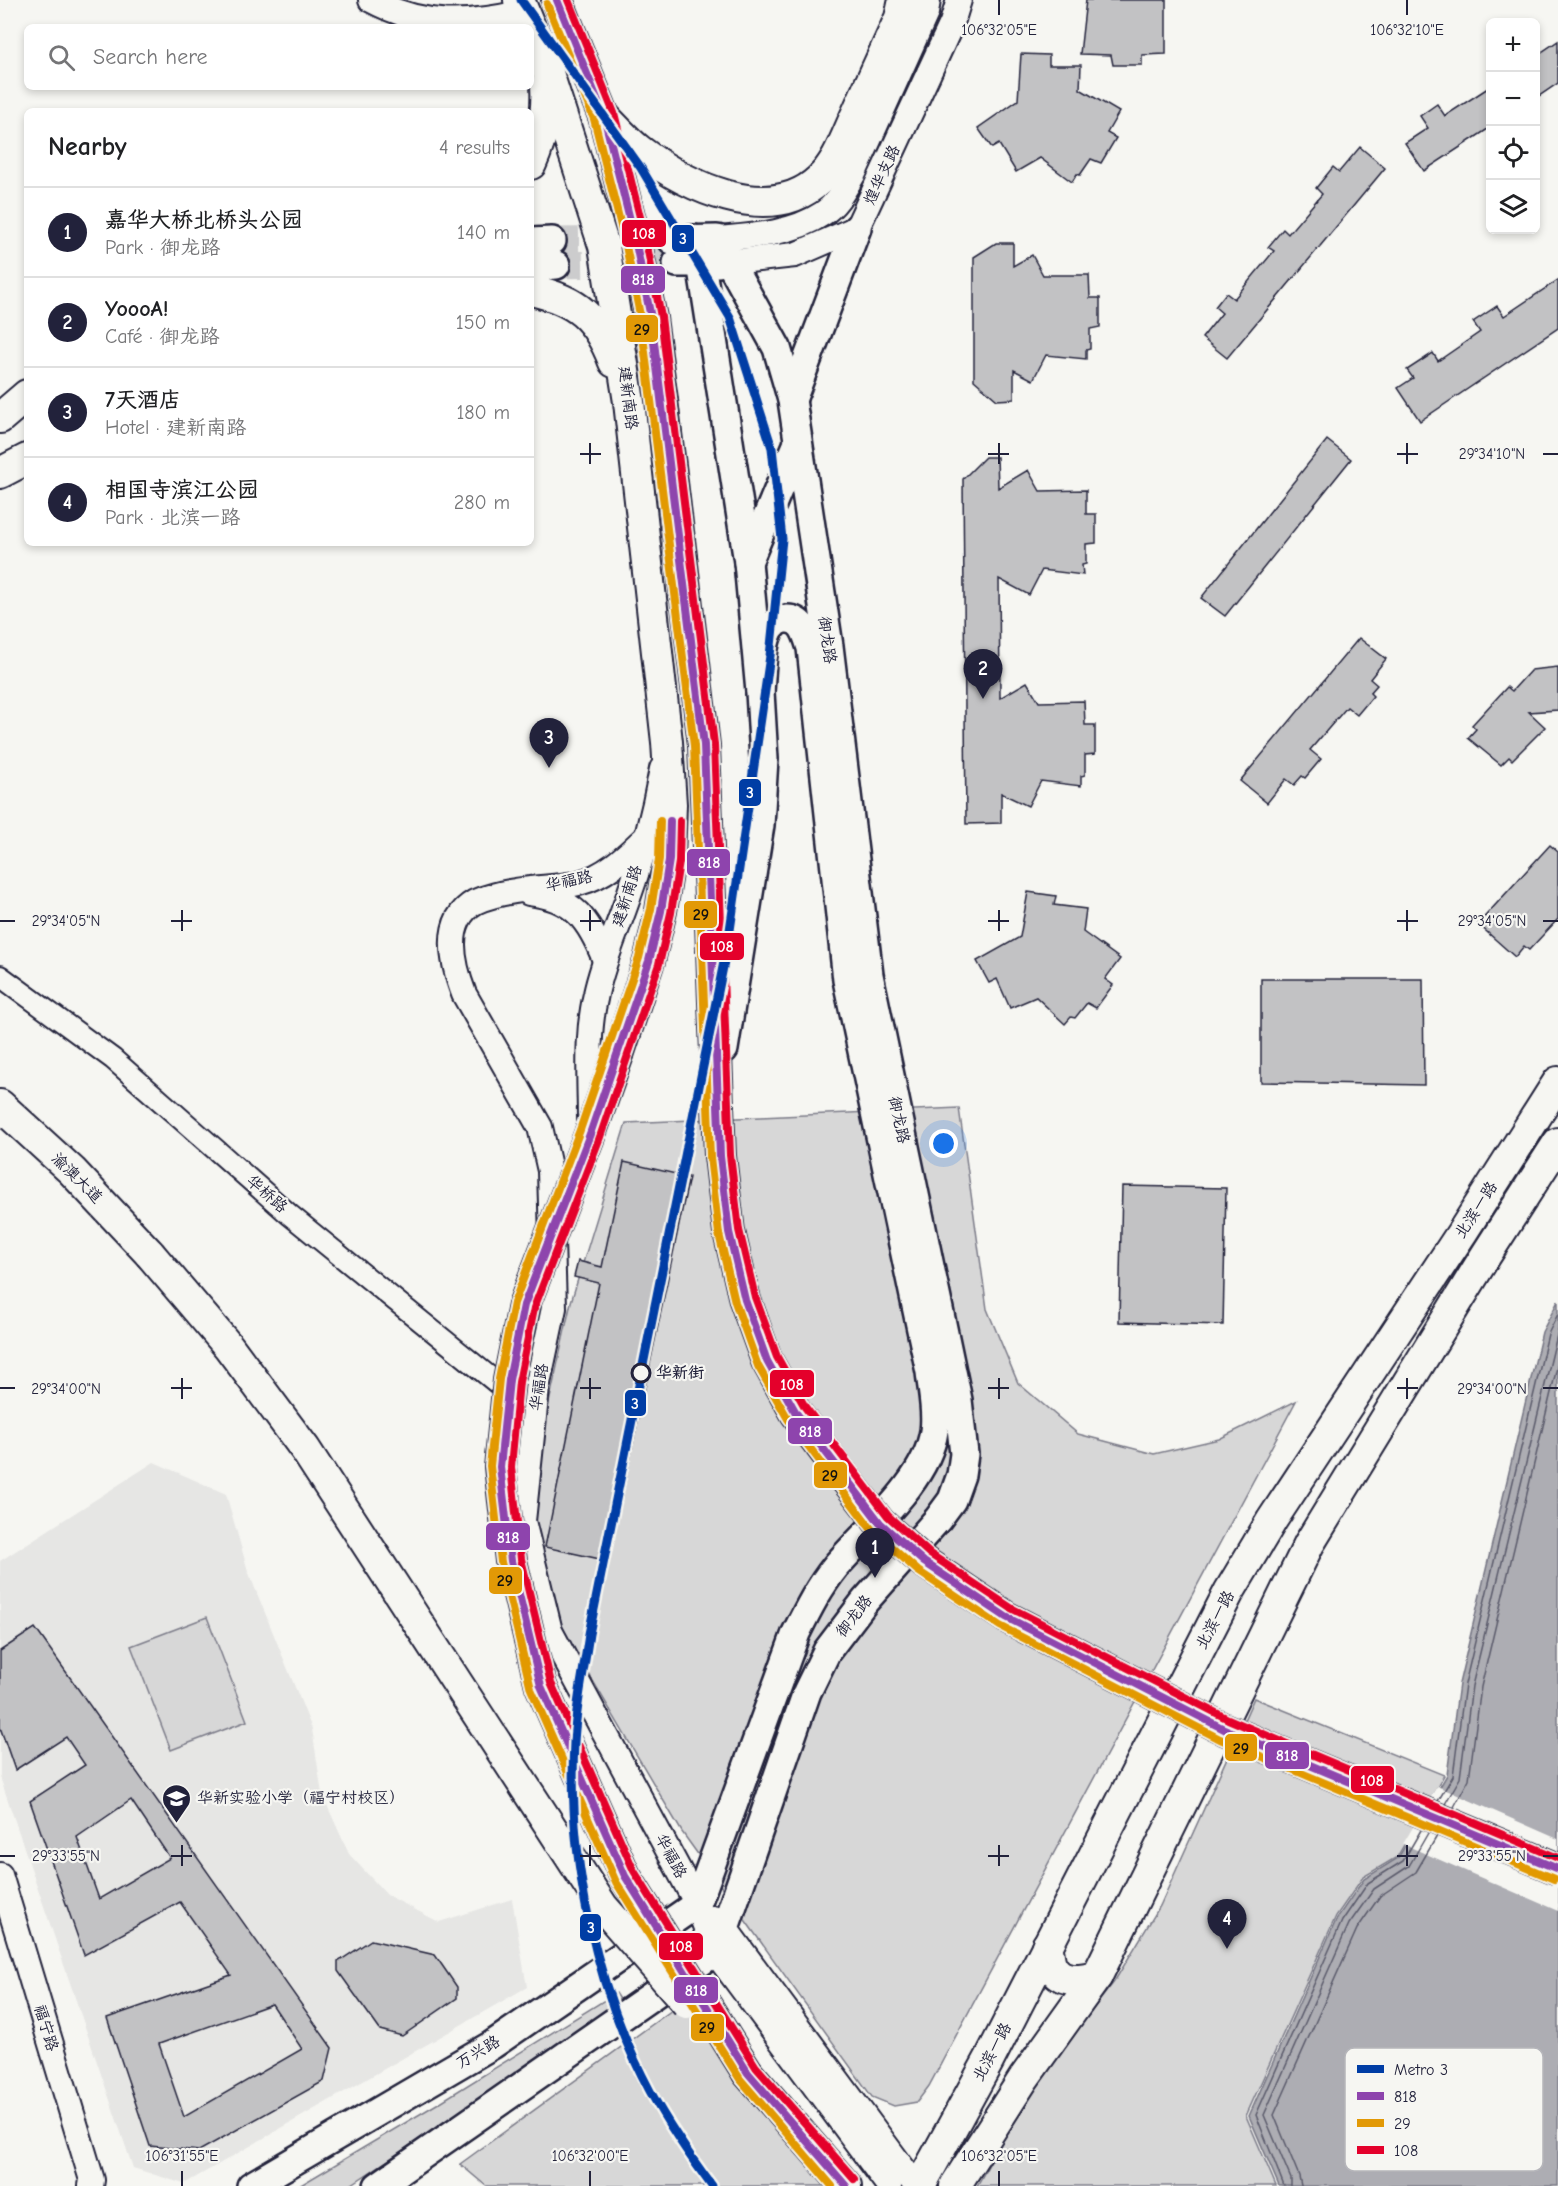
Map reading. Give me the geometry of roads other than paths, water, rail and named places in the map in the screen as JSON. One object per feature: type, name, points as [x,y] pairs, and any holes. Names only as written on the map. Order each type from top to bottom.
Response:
[{"type":"main road","name":"建新南路","points":[[557,0],[604,116],[636,244],[651,318],[702,733],[720,1156],[729,1232],[745,1300],[767,1361],[796,1413],[880,1523],[924,1562],[1006,1617],[1224,1729],[1558,1869]]},
{"type":"main road","points":[[604,116],[639,150],[661,165],[687,180],[719,193],[747,201],[776,201],[800,193],[819,180],[836,159],[900,18],[904,0]]},
{"type":"main road","name":"建新南路","points":[[534,37],[604,246],[630,402],[668,742],[669,860],[663,901],[649,961],[604,1050]]},
{"type":"main road","points":[[534,157],[545,120],[547,92],[544,61]]},
{"type":"main road","points":[[792,400],[857,228]]},
{"type":"main road","points":[[718,1082],[760,825],[764,759],[748,562],[692,249],[731,262]]},
{"type":"main road","name":"御龙路","points":[[720,1940],[807,1692],[827,1651],[865,1601],[952,1500],[961,1475],[964,1454],[958,1400],[869,975],[829,646],[797,446],[792,400],[777,348],[731,262]]},
{"type":"main road","points":[[534,291],[556,296],[582,312],[596,325],[607,344],[630,402]]},
{"type":"main road","points":[[0,418],[24,398]]},
{"type":"main road","points":[[0,432],[24,417]]},
{"type":"main road","points":[[748,562],[797,446]]},
{"type":"main road","points":[[0,468],[24,452]]},
{"type":"main road","points":[[0,473],[24,461]]},
{"type":"main road","name":"御龙路","points":[[697,1904],[796,1633],[813,1597],[834,1568],[909,1485],[926,1460],[934,1431],[934,1403],[930,1372],[847,980],[811,648],[800,623],[791,618],[780,619],[771,626],[766,638],[760,692]]},
{"type":"main road","points":[[604,1050],[590,1134],[524,1305],[509,1380],[500,1467],[511,1561],[541,1686],[625,1876],[748,2073],[846,2186]]},
{"type":"main road","name":"北滨一路","points":[[918,2186],[989,2060],[1229,1592],[1272,1520],[1463,1231],[1558,1082]]},
{"type":"main road","name":"渝澳大道","points":[[0,1105],[72,1171],[150,1254],[229,1347],[305,1449],[603,1906],[748,2073]]},
{"type":"main road","name":"北滨一路","points":[[955,2186],[1024,2078],[1097,1976],[1309,1544],[1486,1255],[1558,1143]]},
{"type":"main road","name":"万兴路","points":[[250,2186],[492,2045],[697,1904]]},
{"type":"main road","points":[[378,2186],[720,1940]]},
{"type":"main road","points":[[1047,1946],[1052,1966],[1062,1977],[1075,1980],[1097,1976]]},
{"type":"street","points":[[371,0],[403,13],[431,20],[458,23],[526,17]]},
{"type":"street","name":"煌华支路","points":[[692,249],[797,227],[823,214],[840,196],[854,173],[926,13],[928,0]]},
{"type":"street","name":"煌华支路","points":[[857,228],[952,23],[959,0]]},
{"type":"street","points":[[731,262],[795,255],[857,228]]},
{"type":"street","name":"建新南路","points":[[604,1050],[591,1019],[605,960],[629,896],[655,806],[668,742]]},
{"type":"street","name":"华福路","points":[[646,837],[619,862],[599,875],[579,882],[514,891],[476,902],[462,914],[454,933],[453,955],[464,993],[540,1127],[550,1171],[554,1308],[537,1388],[523,1521],[549,1631],[697,1904],[889,2186]]},
{"type":"street","name":"华福路","points":[[514,891],[542,895],[573,909],[593,931],[605,960]]},
{"type":"street","name":"华桥路","points":[[0,976],[113,1059],[290,1215],[534,1413]]},
{"type":"street","name":"福宁路","points":[[0,1875],[94,2184]]},
{"type":"street","name":"华福路","points":[[720,1940],[918,2186]]},
{"type":"water","points":[[1558,1301],[1558,2186],[1279,2186],[1249,2116],[1337,1918],[1364,1879],[1398,1858],[1447,1775],[1459,1684],[1542,1332]]},
{"type":"tunnel","points":[[552,241],[672,240]]},
{"type":"tunnel","points":[[556,265],[677,263]]},
{"type":"metro line","name":"3","points":[[521,0],[641,168],[730,317],[772,448],[782,539],[770,656],[729,937],[589,1634],[574,1742],[573,1786],[581,1876],[600,1966],[614,2009],[650,2091],[679,2139],[712,2186]]},
{"type":"place","name":"YoooA!","points":[[983,699]]},
{"type":"place","name":"7天酒店","points":[[549,768]]},
{"type":"place","name":"华新街","points":[[641,1373]]},
{"type":"place","name":"嘉华大桥北桥头公园","points":[[875,1578]]},
{"type":"place","name":"华新实验小学（福宁村校区）","points":[[176,1824]]},
{"type":"place","name":"相国寺滨江公园","points":[[1227,1949]]}]
